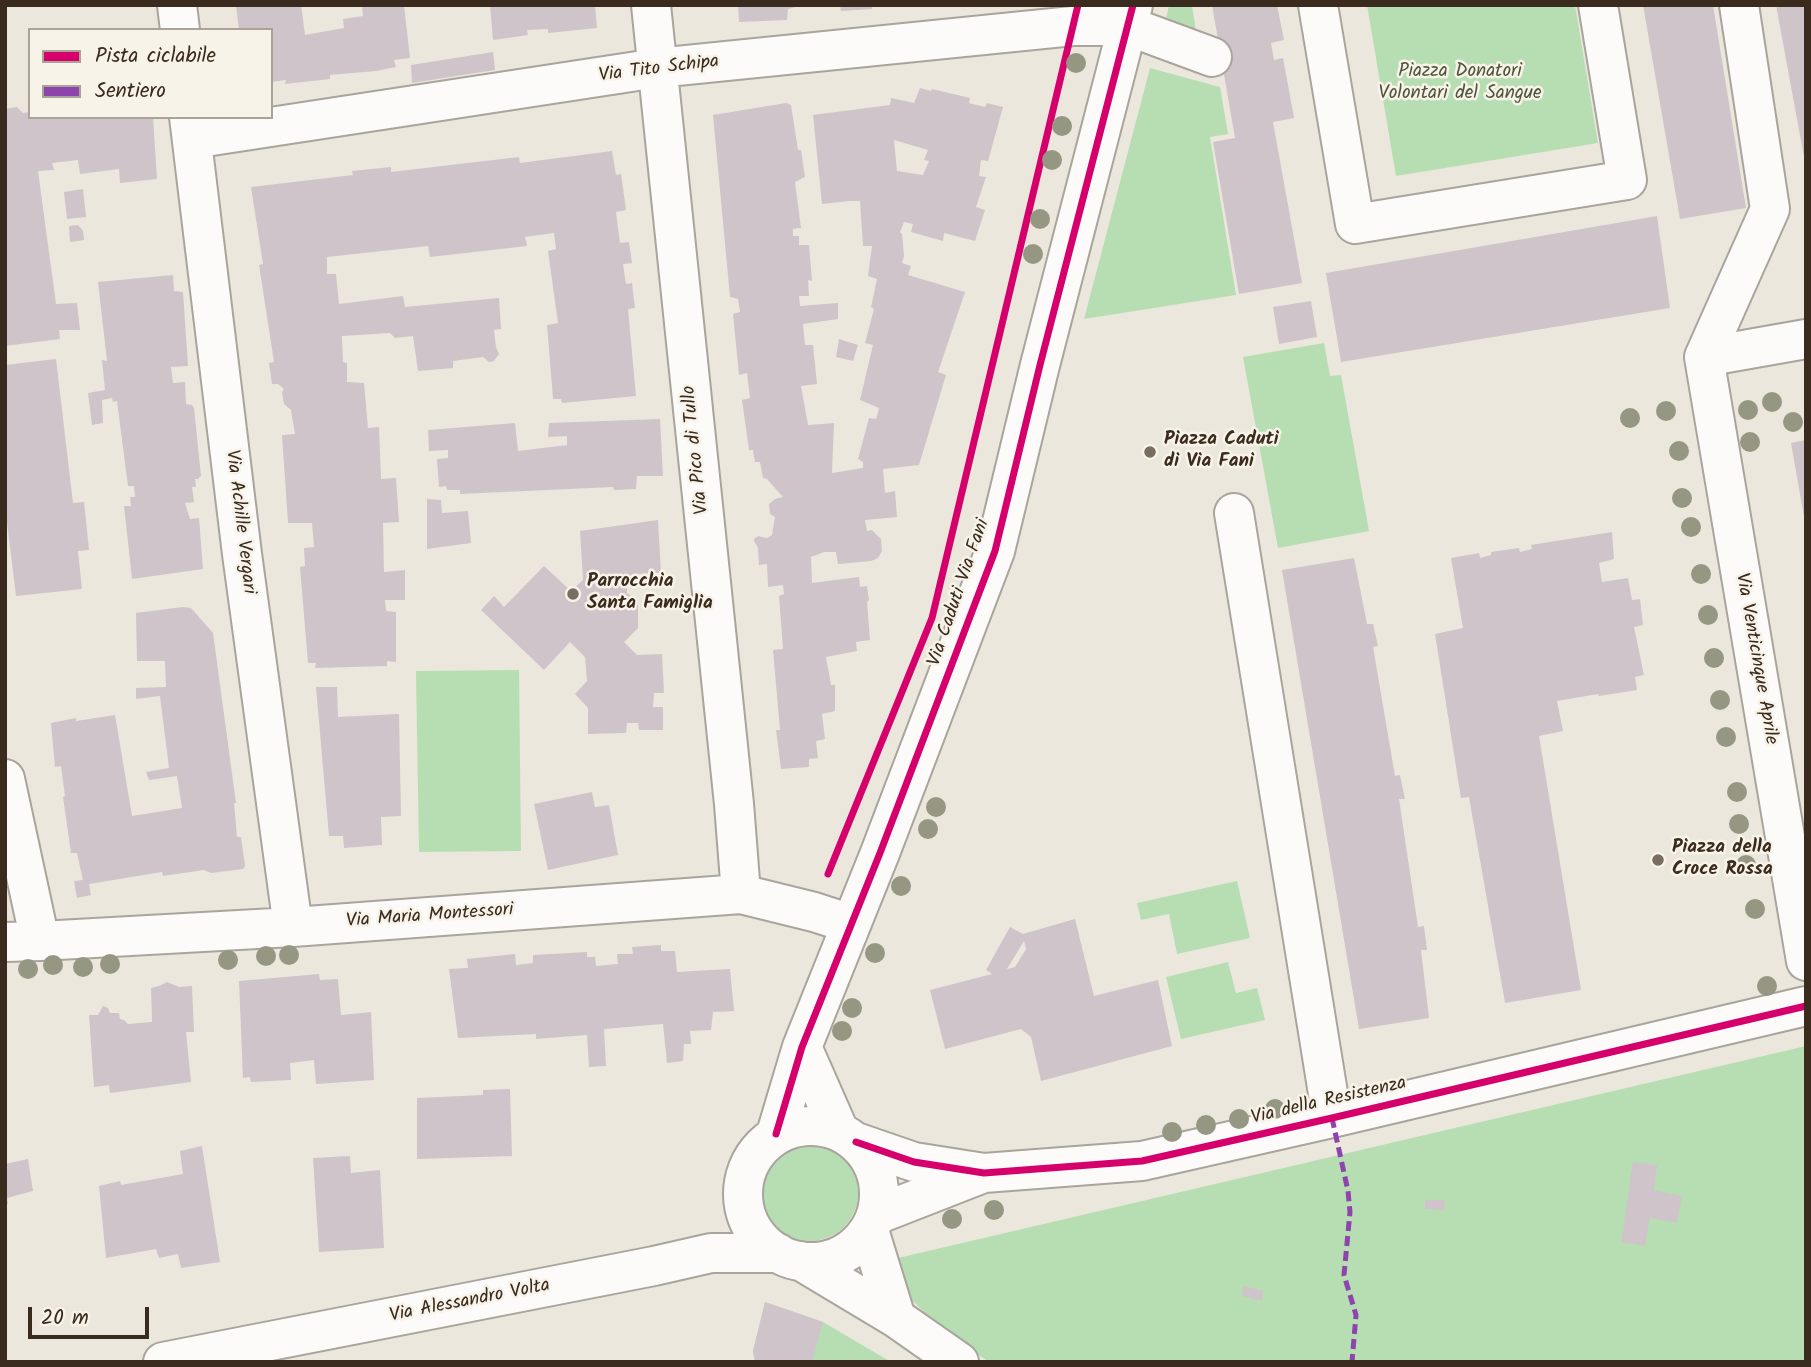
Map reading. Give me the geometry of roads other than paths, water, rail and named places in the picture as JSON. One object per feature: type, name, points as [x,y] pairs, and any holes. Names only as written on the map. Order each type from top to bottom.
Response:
[{"type":"street","points":[[177,5],[180,28]]},
{"type":"street","name":"Via Pico di Tullo","points":[[651,5],[741,894]]},
{"type":"street","points":[[1318,5],[1355,224],[1628,180],[1598,5]]},
{"type":"street","points":[[1704,357],[1770,209],[1739,5]]},
{"type":"street","points":[[1131,16],[1212,57]]},
{"type":"street","name":"Via Tito Schipa","points":[[273,117],[657,68],[1073,26],[1131,16]]},
{"type":"street","name":"Via Caduti Via Fani","points":[[776,1134],[802,1047],[885,841],[995,551],[1040,365],[1131,16]]},
{"type":"street","name":"Via Tito Schipa","points":[[191,128],[261,119]]},
{"type":"street","name":"Via Achille Vergari","points":[[191,128],[242,554],[293,927]]},
{"type":"street","points":[[1704,357],[1806,339]]},
{"type":"street","name":"Via Venticinque Aprile","points":[[1704,357],[1806,961]]},
{"type":"street","points":[[1234,513],[1332,1118]]},
{"type":"street","points":[[5,779],[22,942]]},
{"type":"street","name":"Via Maria Montessori","points":[[22,942],[293,927],[741,894],[851,924]]},
{"type":"street","name":"Via della Resistenza","points":[[847,1137],[914,1162],[984,1173],[1142,1161],[1806,1006]]},
{"type":"street","points":[[802,1047],[847,1137]]},
{"type":"street","points":[[790,1257],[821,1262],[840,1256],[856,1245],[872,1223],[879,1196],[877,1176],[869,1158],[847,1137],[823,1126],[791,1128],[776,1134],[760,1147],[749,1164],[742,1184],[743,1204],[749,1224],[761,1241],[896,1318],[959,1362]]},
{"type":"street","name":"Via della Resistenza","points":[[872,1223],[984,1173]]},
{"type":"street","points":[[872,1223],[896,1318]]},
{"type":"street","name":"Via Alessandro Volta","points":[[163,1362],[711,1253],[790,1257]]},
{"type":"place","name":"Piazza Caduti di Via Fani","points":[[1150,452]]},
{"type":"place","name":"Parrocchia Santa Famiglia","points":[[573,594]]},
{"type":"place","name":"Piazza della Croce Rossa","points":[[1658,860]]},
{"type":"park label","name":"Piazza Donatori Volontari del Sangue","points":[[1460,84]]}]
